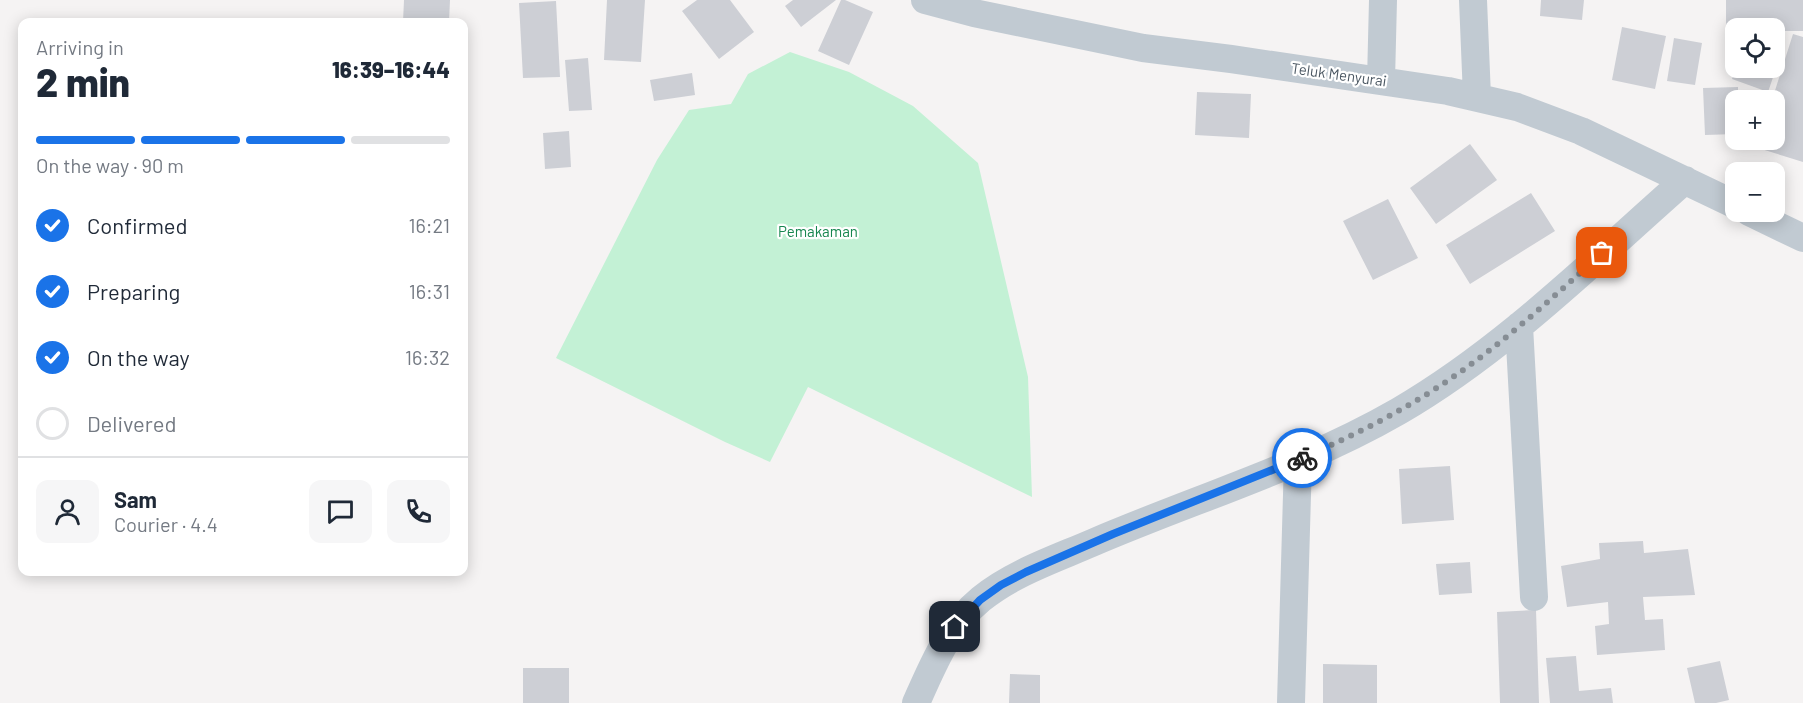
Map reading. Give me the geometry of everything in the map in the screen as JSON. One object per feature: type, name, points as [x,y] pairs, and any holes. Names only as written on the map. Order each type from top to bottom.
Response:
[{"type":"street","name":"Teluk Menyurai","points":[[925,0],[974,13],[1143,48],[1381,81],[1477,97],[1517,107],[1581,132],[1725,200]]},
{"type":"street","points":[[1381,81],[1383,0]]},
{"type":"street","points":[[1473,0],[1477,97]]},
{"type":"street","points":[[915,703],[955,627],[980,600],[1001,585],[1113,534],[1298,460],[1398,411],[1436,388],[1520,326],[1685,180]]},
{"type":"street","points":[[1770,222],[1803,238]]},
{"type":"street","points":[[1520,326],[1534,597]]},
{"type":"street","points":[[1291,703],[1298,460]]},
{"type":"green space","name":"Pemakaman","points":[[790,52],[849,72],[913,106],[978,163],[1028,377],[1032,497],[808,387],[770,462],[556,358],[657,160],[689,110],[731,104],[748,74]]},
{"type":"building","points":[[404,0],[450,0],[449,18],[403,18]]},
{"type":"building","points":[[607,0],[645,0],[641,62],[604,60]]},
{"type":"building","points":[[697,0],[730,0],[754,32],[719,59],[682,11]]},
{"type":"building","points":[[793,0],[836,0],[801,27],[785,6]]},
{"type":"building","points":[[841,0],[873,12],[849,65],[818,51]]},
{"type":"building","points":[[1541,0],[1584,0],[1582,20],[1540,16]]},
{"type":"building","points":[[1726,0],[1803,0],[1803,31],[1785,31],[1785,18],[1726,18]]},
{"type":"building","points":[[556,1],[560,77],[523,78],[519,3]]},
{"type":"building","points":[[1622,27],[1666,36],[1655,89],[1612,80]]},
{"type":"building","points":[[1793,34],[1803,37],[1803,162],[1764,150],[1785,150],[1785,90],[1775,90],[1779,78],[1785,78],[1785,59]]},
{"type":"building","points":[[1674,38],[1702,43],[1695,85],[1667,81]]},
{"type":"building","points":[[588,58],[592,110],[569,111],[565,60]]},
{"type":"building","points":[[692,73],[695,95],[654,101],[650,80]]},
{"type":"building","points":[[1732,78],[1773,78],[1769,90]]},
{"type":"building","points":[[1738,87],[1738,90],[1725,90],[1725,134],[1705,135],[1703,88]]},
{"type":"building","points":[[1197,92],[1251,94],[1249,138],[1195,135]]},
{"type":"building","points":[[569,131],[571,167],[545,169],[543,133]]},
{"type":"building","points":[[1470,144],[1497,180],[1436,224],[1410,188]]},
{"type":"building","points":[[1531,193],[1555,231],[1470,284],[1446,245]]},
{"type":"building","points":[[1388,199],[1418,258],[1373,280],[1343,221]]},
{"type":"building","points":[[1450,466],[1454,520],[1402,524],[1399,469]]},
{"type":"building","points":[[1643,541],[1644,553],[1688,549],[1695,595],[1643,597],[1645,620],[1663,619],[1665,650],[1597,655],[1595,626],[1609,624],[1608,602],[1567,607],[1561,566],[1600,559],[1599,543]]},
{"type":"building","points":[[1470,562],[1472,593],[1439,595],[1436,564]]},
{"type":"building","points":[[1536,610],[1539,703],[1500,703],[1497,612]]},
{"type":"building","points":[[1576,656],[1579,691],[1611,688],[1613,703],[1550,703],[1546,658]]},
{"type":"building","points":[[1720,661],[1729,700],[1716,703],[1695,703],[1687,668]]},
{"type":"building","points":[[1323,664],[1377,665],[1377,703],[1323,703]]},
{"type":"building","points":[[523,668],[569,668],[569,703],[523,703]]},
{"type":"building","points":[[1010,674],[1040,675],[1040,703],[1009,703]]},
{"type":"way so far","points":[[1302,458],[1353,435],[1436,388],[1520,326],[1602,253]]},
{"type":"route","points":[[955,627],[980,600],[1001,585],[1026,572],[1113,534],[1302,458]]}]
